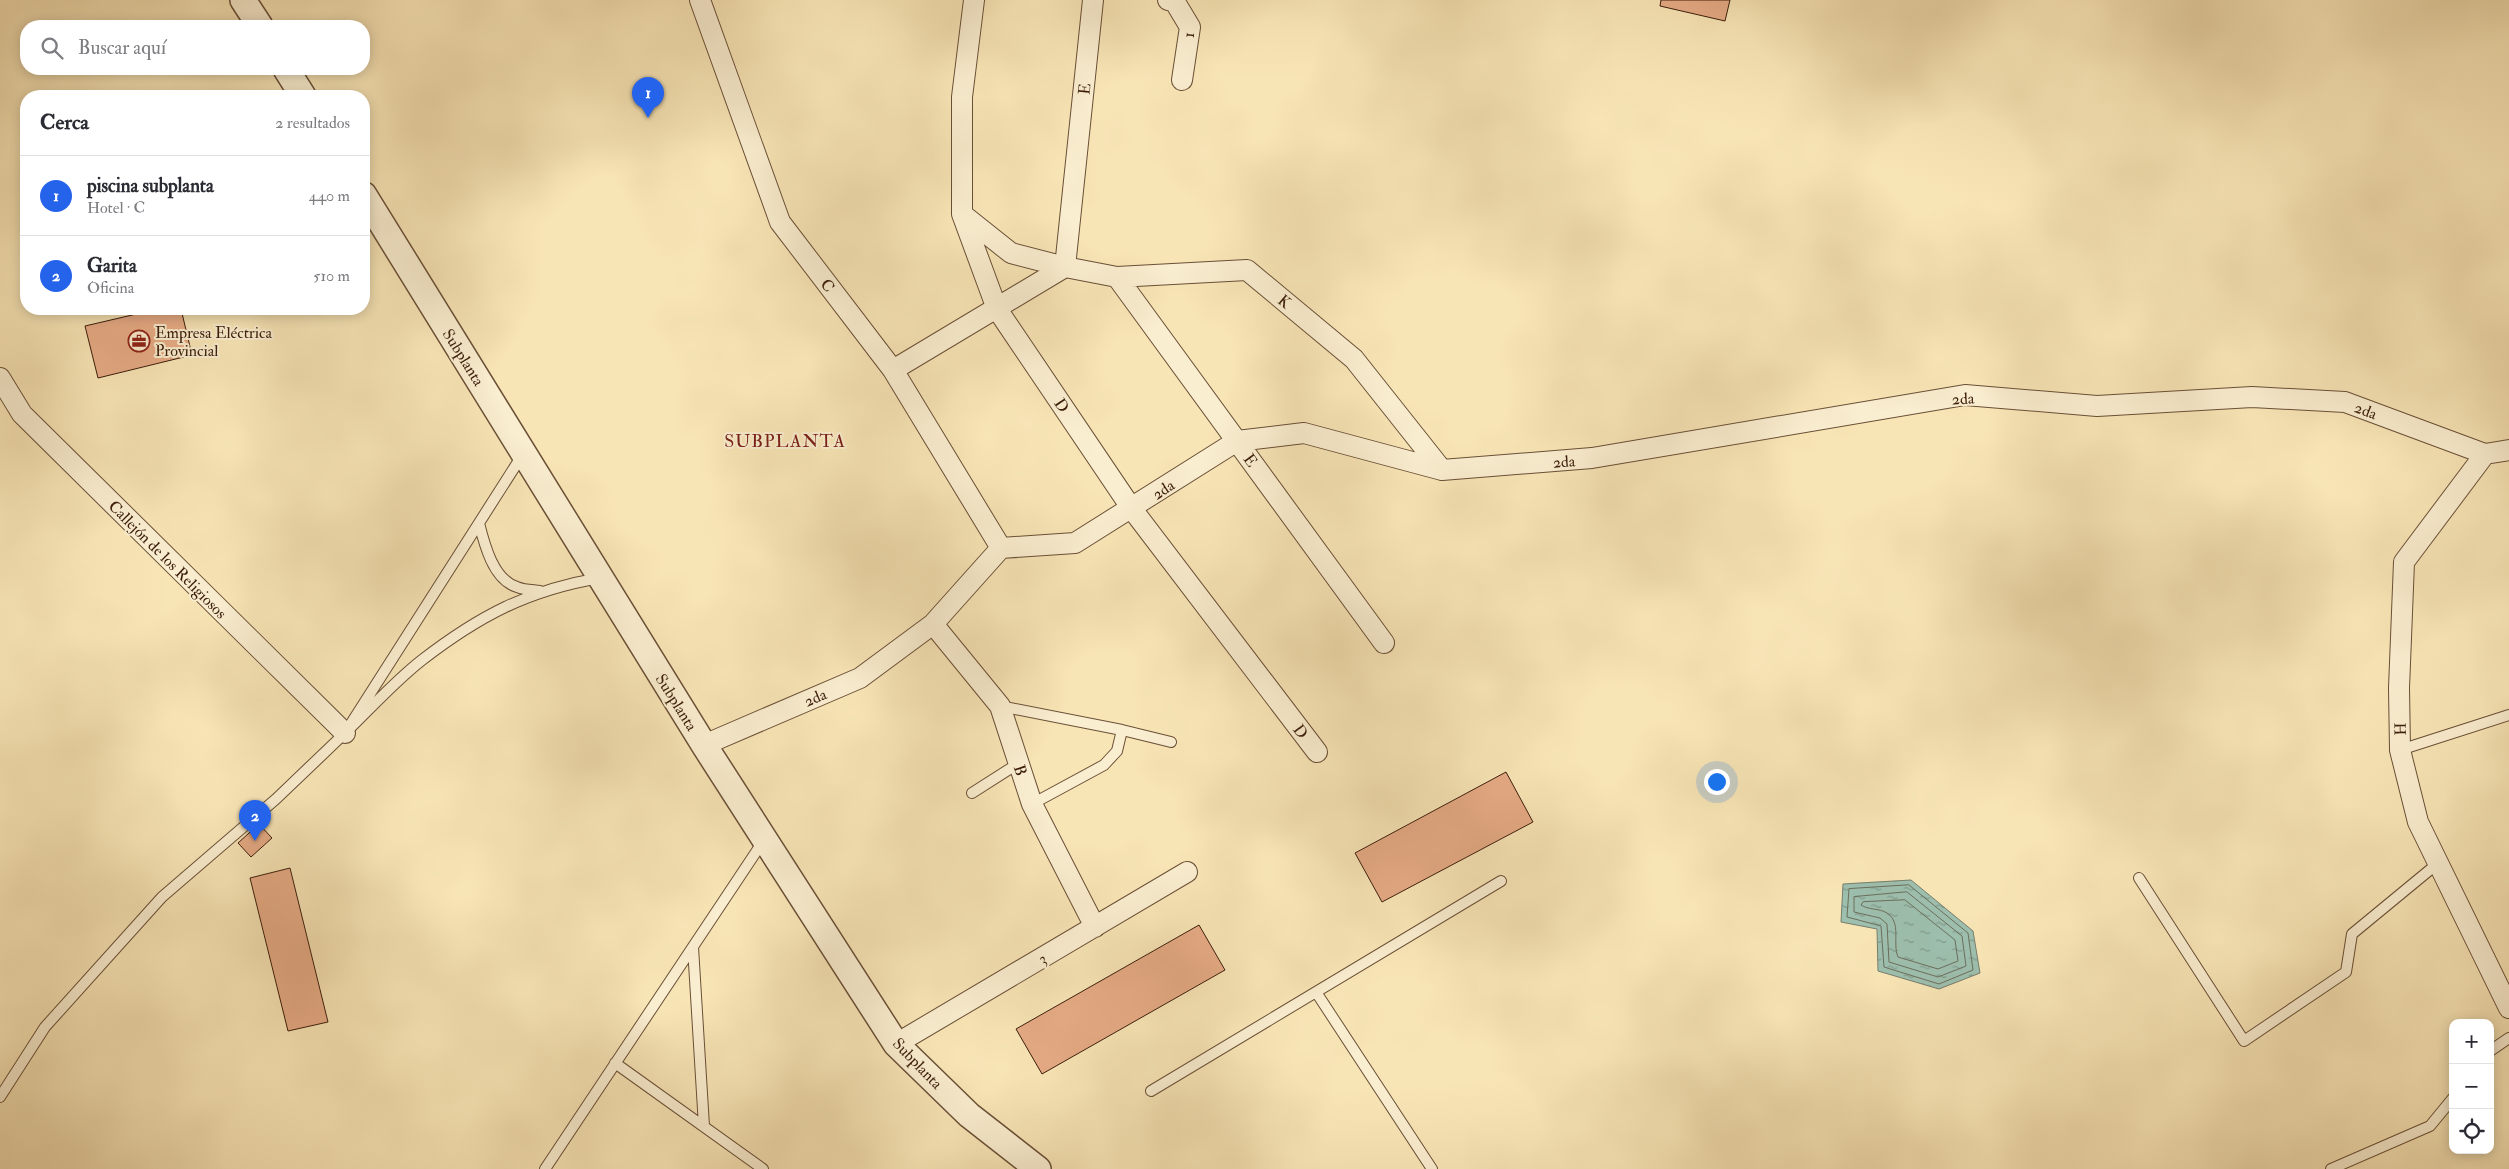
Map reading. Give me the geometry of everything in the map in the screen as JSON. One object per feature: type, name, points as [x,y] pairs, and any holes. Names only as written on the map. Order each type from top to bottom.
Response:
[{"type":"street","name":"C","points":[[700,0],[780,222],[893,370],[1001,548]]},
{"type":"street","name":"D","points":[[974,0],[962,97],[962,214],[997,308],[1132,509],[1317,752]]},
{"type":"street","name":"E","points":[[1065,267],[1093,0]]},
{"type":"street","name":"1","points":[[1168,0],[1175,2],[1190,27],[1182,80]]},
{"type":"street","points":[[246,1],[257,20]]},
{"type":"street","points":[[290,75],[299,90]]},
{"type":"street","name":"Subplanta","points":[[370,205],[704,745],[896,1044],[969,1115],[1038,1169]]},
{"type":"street","name":"K","points":[[962,214],[1011,253],[1065,267],[1117,276],[1247,270],[1354,359],[1442,470]]},
{"type":"street","points":[[893,370],[1065,267]]},
{"type":"street","name":"E","points":[[1117,276],[1384,644]]},
{"type":"street","name":"Callejón de los Religiosos","points":[[0,378],[22,414],[345,733]]},
{"type":"street","name":"2da","points":[[704,745],[860,678],[933,624],[1001,548],[1075,543],[1132,509],[1237,441],[1304,433],[1442,470],[1592,458],[1965,395],[2097,406],[2252,396],[2345,402],[2485,454],[2509,450]]},
{"type":"street","name":"H","points":[[2485,454],[2404,562],[2399,688],[2400,750],[2418,822],[2509,1008]]},
{"type":"street","name":"B","points":[[933,624],[1000,706],[1032,804],[1095,927]]},
{"type":"street","name":"3","points":[[896,1044],[1187,872]]},
{"type":"lane","points":[[345,733],[523,454]]},
{"type":"lane","points":[[479,523],[487,553],[499,573],[515,587],[543,591]]},
{"type":"lane","points":[[0,1097],[45,1027],[162,897],[276,799],[421,661],[479,620],[513,602],[561,585],[600,578]]},
{"type":"lane","points":[[1000,706],[1122,730],[1171,742]]},
{"type":"lane","points":[[2400,750],[2509,715]]},
{"type":"lane","points":[[1032,804],[1104,765],[1117,751],[1122,730]]},
{"type":"lane","points":[[972,793],[1019,763]]},
{"type":"lane","points":[[545,1169],[765,839]]},
{"type":"lane","points":[[2139,878],[2244,1041],[2346,972],[2352,934],[2437,864]]},
{"type":"lane","points":[[1151,1091],[1501,881]]},
{"type":"lane","points":[[693,947],[704,1126]]},
{"type":"lane","points":[[1316,992],[1432,1169]]},
{"type":"lane","points":[[2494,1048],[2509,1038]]},
{"type":"lane","points":[[615,1063],[763,1169]]},
{"type":"lane","points":[[2332,1169],[2430,1126],[2449,1103]]},
{"type":"water","points":[[1911,880],[1973,931],[1980,973],[1939,989],[1878,971],[1877,929],[1841,922],[1843,884]]},
{"type":"building","points":[[1661,0],[1730,0],[1725,21],[1660,6]]},
{"type":"building","name":"Empresa Eléctrica Provincial","points":[[132,315],[182,315],[192,355],[98,378],[85,326]]},
{"type":"building","points":[[1506,772],[1533,822],[1382,902],[1355,853]]},
{"type":"building","points":[[259,824],[272,838],[251,857],[238,843]]},
{"type":"building","points":[[290,868],[328,1022],[288,1031],[250,878]]},
{"type":"building","points":[[1199,925],[1225,970],[1042,1074],[1016,1029]]},
{"type":"place","name":"piscina subplanta","points":[[648,118]]},
{"type":"place","name":"Empresa Eléctrica Provincial","points":[[139,341]]},
{"type":"place","name":"Garita","points":[[255,841]]},
{"type":"district","name":"SUBPLANTA","points":[[785,441]]}]
